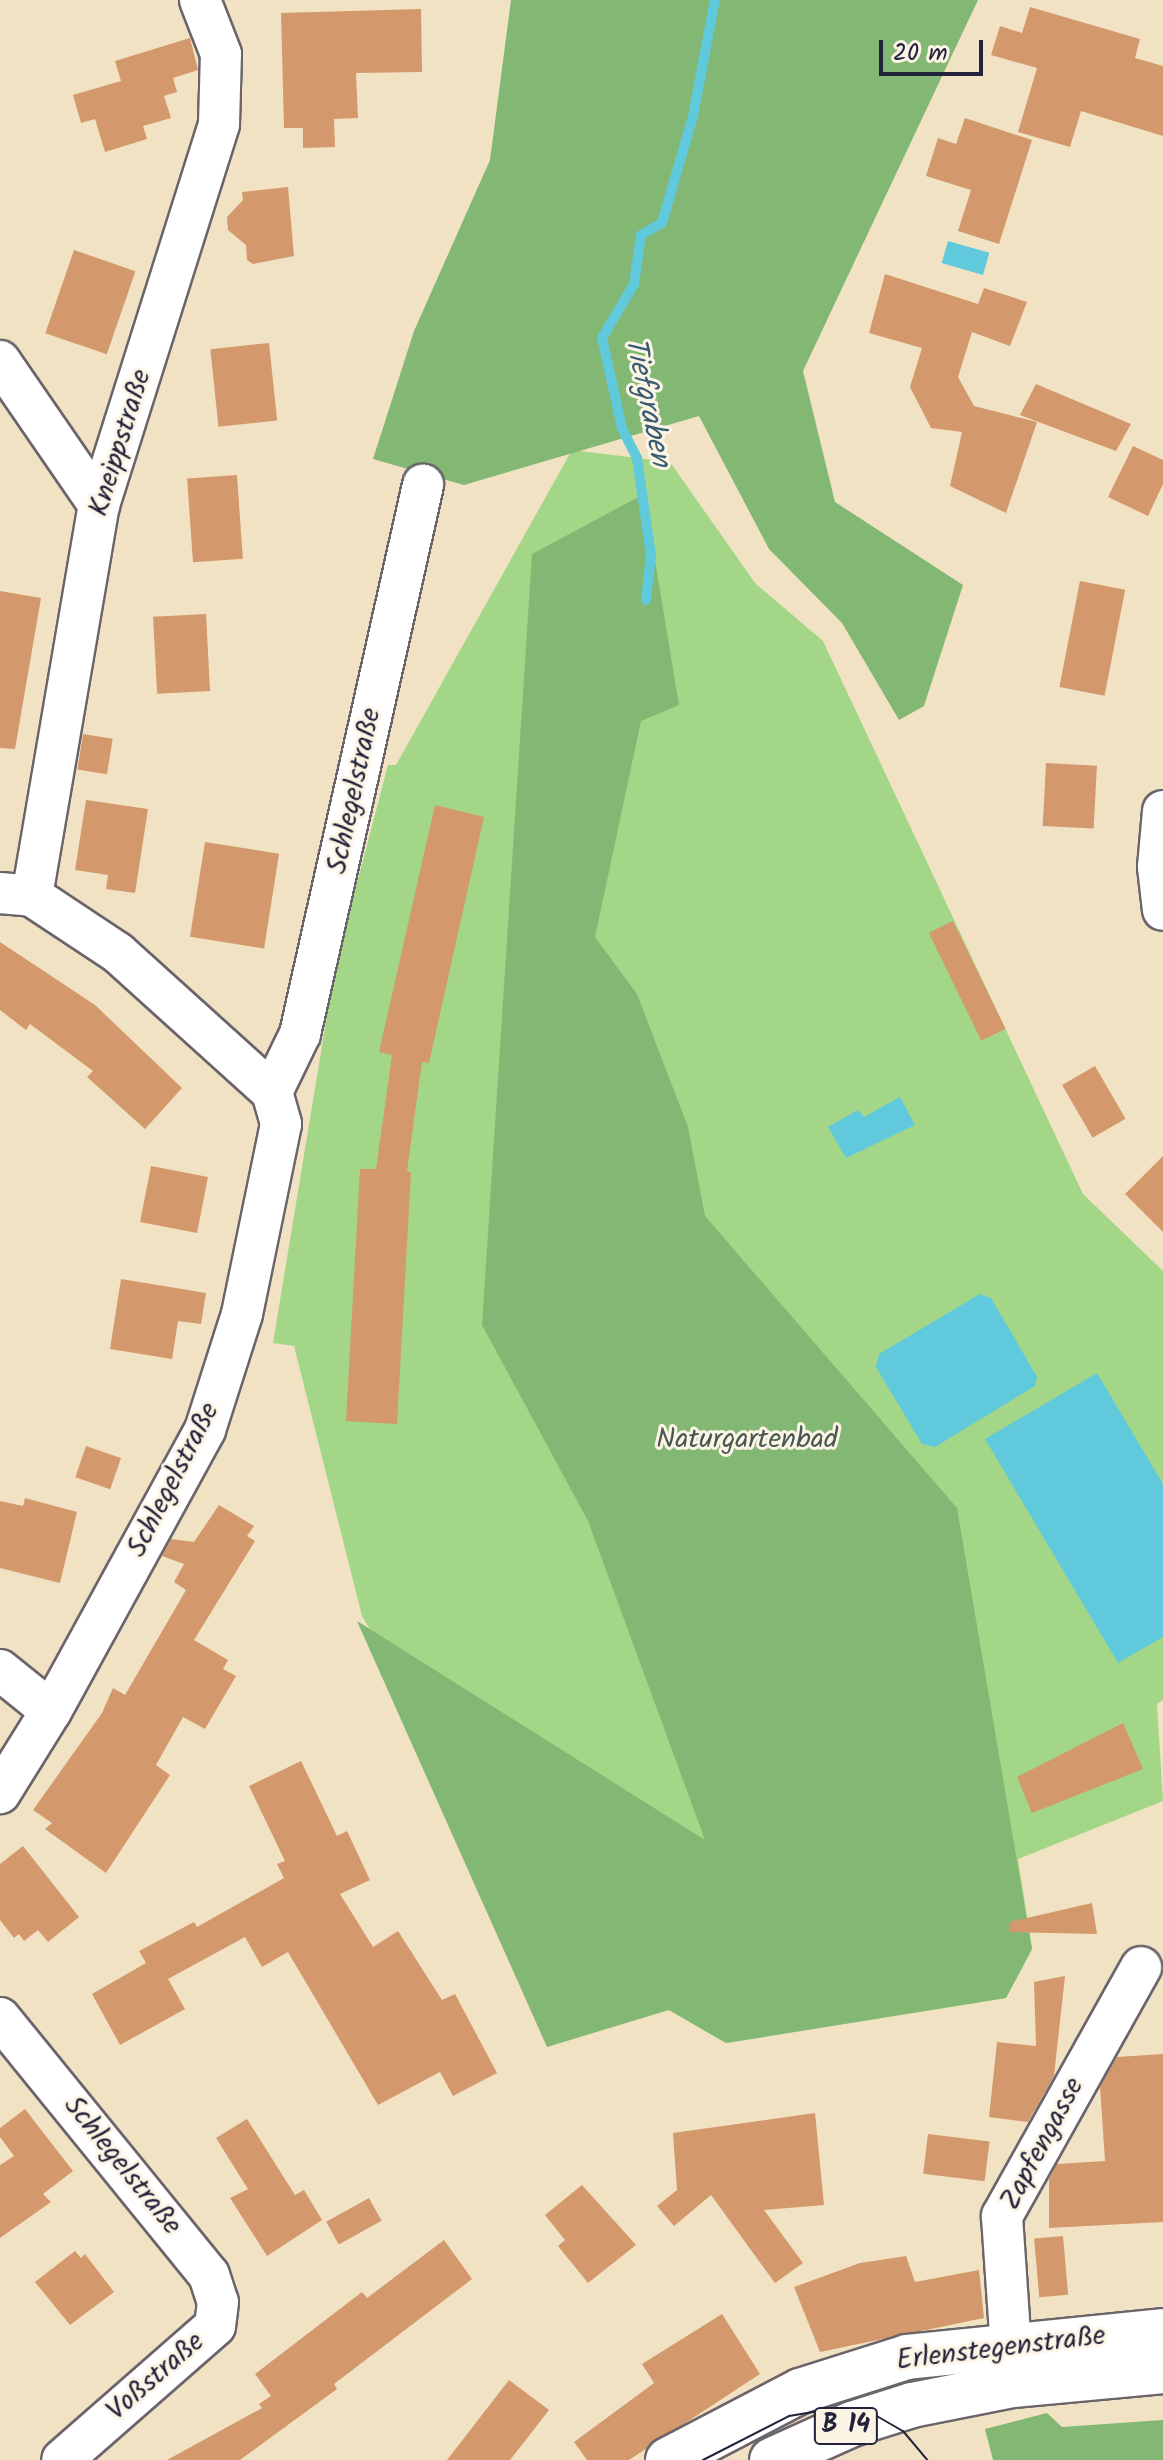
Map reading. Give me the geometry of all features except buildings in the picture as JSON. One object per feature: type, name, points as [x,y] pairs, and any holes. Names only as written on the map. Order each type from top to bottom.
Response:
[{"type":"main road","name":"Erlenstegenstraße","points":[[772,2460],[875,2415],[1011,2364],[1163,2331]]},
{"type":"main road","name":"Erlenstegenstraße","points":[[668,2460],[834,2379],[917,2355],[1011,2364],[1163,2371]]},
{"type":"street","name":"Kneippstraße","points":[[16,895],[99,505],[219,124],[221,54],[200,0]]},
{"type":"street","points":[[0,361],[99,505]]},
{"type":"street","name":"Schlegelstraße","points":[[0,1793],[51,1711],[205,1430],[230,1360],[281,1124],[272,1092],[300,1034],[423,485]]},
{"type":"street","points":[[1163,811],[1158,867],[1163,910]]},
{"type":"street","points":[[16,895],[118,953],[272,1092]]},
{"type":"street","points":[[0,1670],[51,1711]]},
{"type":"street","name":"Zapfengasse","points":[[1011,2364],[1002,2216],[1141,1967]]},
{"type":"street","name":"Schlegelstraße","points":[[0,2018],[209,2275],[218,2302],[215,2326]]},
{"type":"street","name":"Voßstraße","points":[[62,2460],[215,2326]]},
{"type":"green space","points":[[511,0],[978,0],[803,371],[835,502],[963,585],[924,706],[899,720],[842,623],[769,549],[699,416],[464,485],[373,459],[414,331],[490,160]]},
{"type":"green space","name":"Naturgartenbad","points":[[572,450],[670,462],[755,583],[823,641],[1083,1194],[1163,1271],[1163,1700],[1157,1704],[1163,1801],[1018,1859],[1032,1949],[1006,1998],[726,2043],[669,2010],[600,2017],[362,1616],[294,1346],[273,1343],[335,967],[388,765],[396,765]]},
{"type":"green space","points":[[644,494],[679,705],[641,721],[595,937],[637,994],[688,1127],[705,1216],[957,1508],[1032,1949],[1006,1998],[726,2043],[669,2010],[547,2047],[357,1621],[705,1840],[588,1521],[482,1325],[532,554]]},
{"type":"green space","points":[[1047,2413],[1062,2427],[1163,2420],[1163,2460],[993,2460],[985,2429]]},
{"type":"water","points":[[948,241],[989,253],[983,275],[942,263]]},
{"type":"water","points":[[900,1097],[915,1125],[846,1158],[828,1127],[858,1110],[864,1117]]},
{"type":"water","points":[[980,1294],[991,1298],[1037,1377],[1035,1386],[935,1447],[922,1444],[876,1367],[879,1354]]},
{"type":"water","points":[[1097,1373],[1163,1484],[1163,1637],[1118,1663],[985,1439]]},
{"type":"waterway","name":"Tiefgraben","points":[[646,600],[651,555],[637,458],[622,428],[602,338],[634,284],[641,235],[662,223],[693,116],[715,0]]},
{"type":"tram line","points":[[703,2460],[789,2416],[837,2408],[875,2415],[903,2431],[927,2460]]}]
